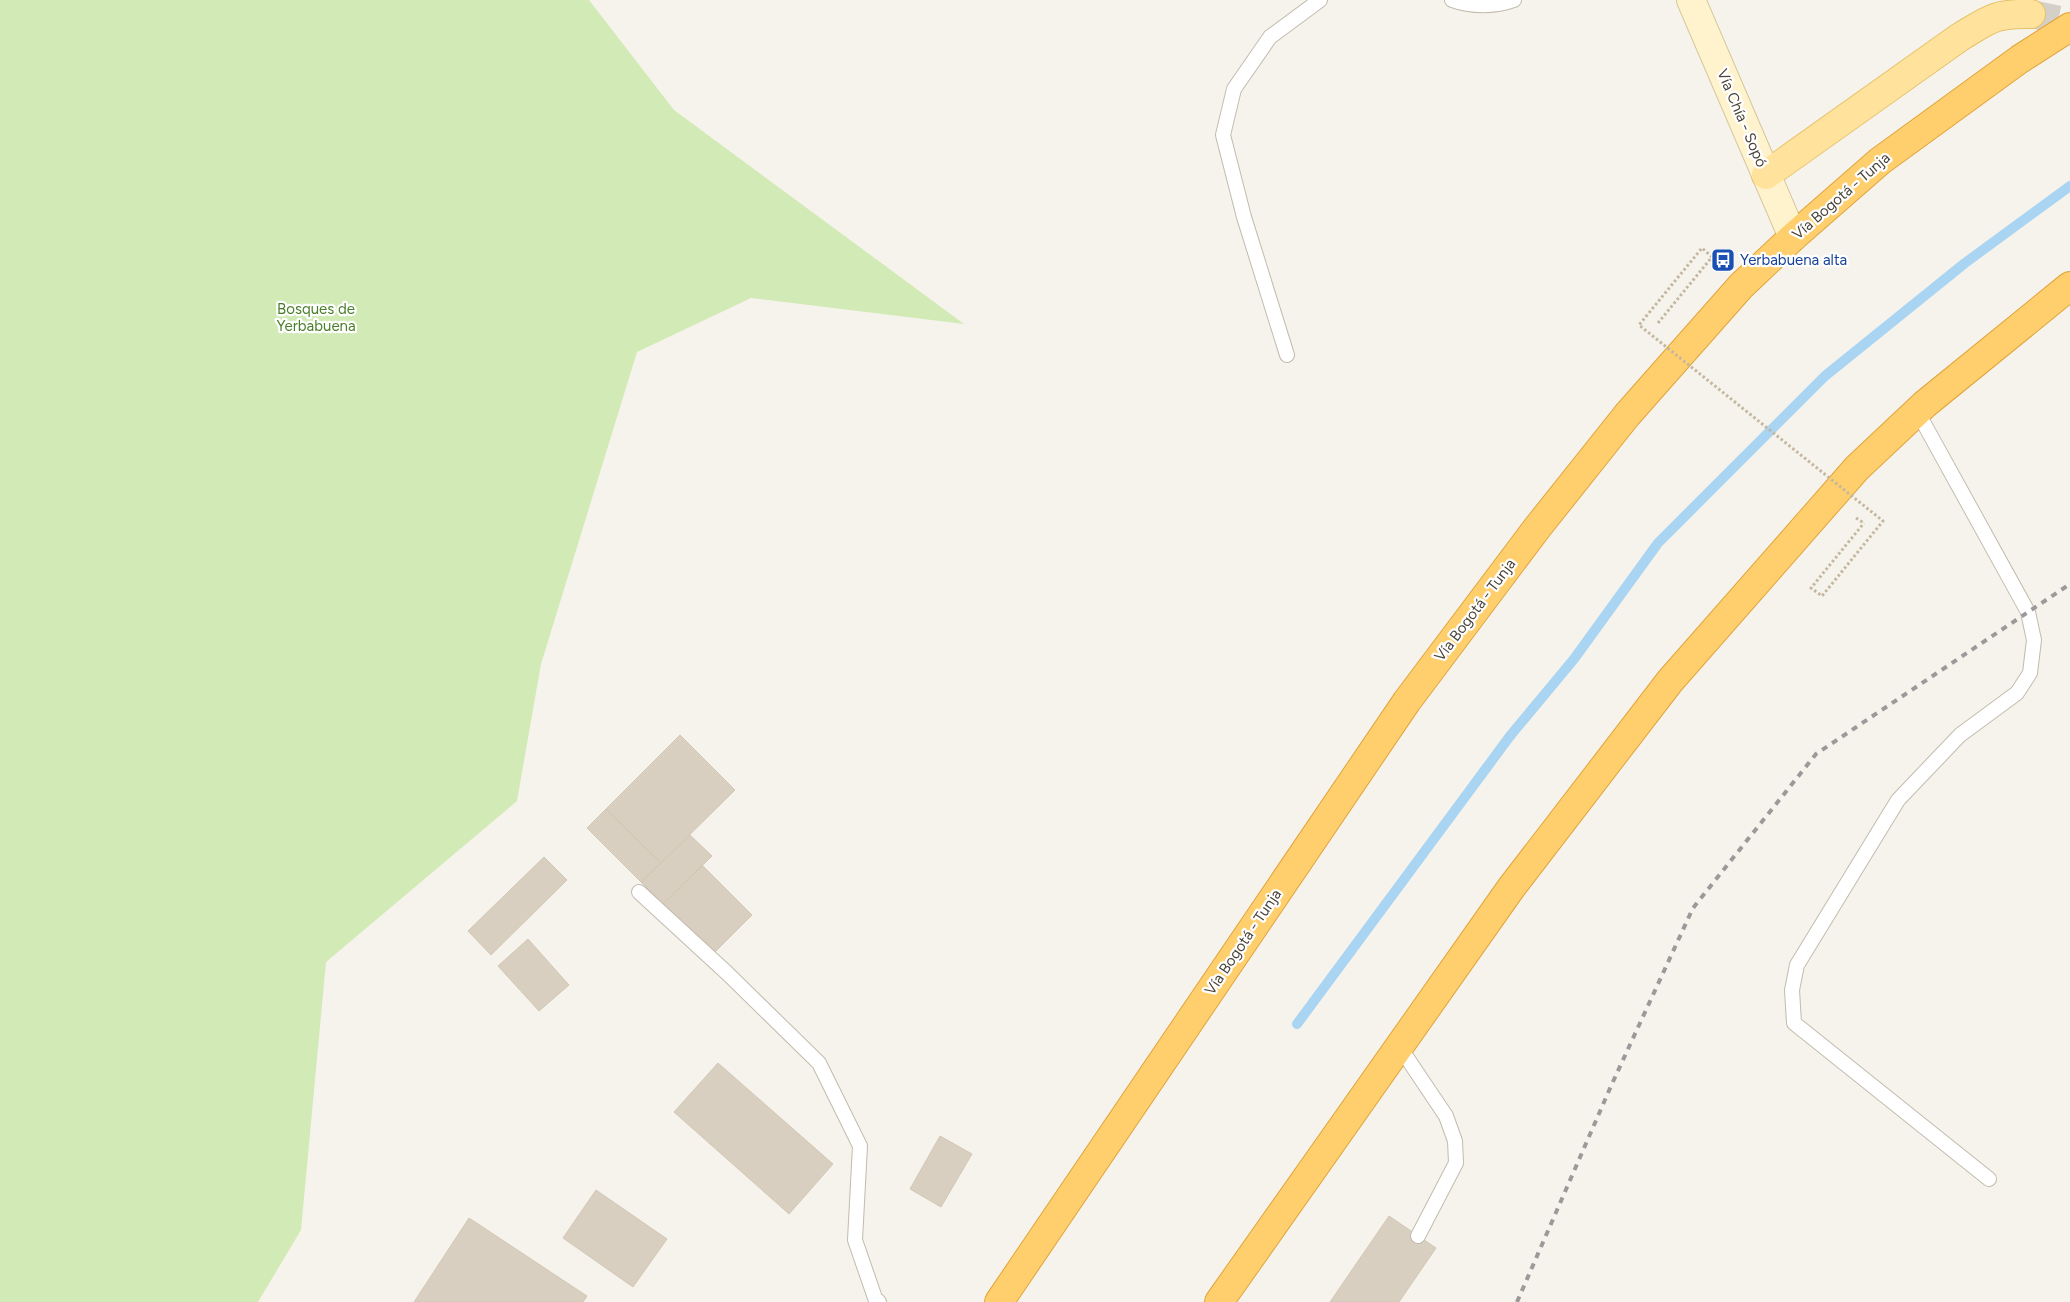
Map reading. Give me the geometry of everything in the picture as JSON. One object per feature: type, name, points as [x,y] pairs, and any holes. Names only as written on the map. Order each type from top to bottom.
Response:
[{"type":"highway","name":"Vía Bogotá - Tunja","points":[[999,1302],[1396,718],[1479,604],[1627,414],[1741,286],[1793,237],[1880,161],[2020,59],[2070,26]]},
{"type":"highway","points":[[1219,1302],[1510,888],[1670,681],[1797,534],[1857,468],[1917,411],[2070,286]]},
{"type":"main road","points":[[1766,175],[1960,37],[1993,17],[2010,14],[2031,14]]},
{"type":"main road","points":[[2001,344],[2070,277]]},
{"type":"street","name":"Vía Chía - Sopó","points":[[1691,0],[1793,237]]},
{"type":"lane","points":[[1286,355],[1244,216],[1223,135],[1234,89],[1270,37],[1320,0]]},
{"type":"lane","points":[[1452,0],[1464,4],[1501,5],[1514,0]]},
{"type":"lane","points":[[1917,411],[2028,612],[2034,640],[2030,673],[2017,693],[1960,735],[1898,800],[1797,965],[1792,990],[1794,1023],[1989,1179]]},
{"type":"lane","points":[[639,892],[727,973],[818,1063],[860,1146],[855,1240],[875,1298],[880,1302]]},
{"type":"lane","points":[[1399,1046],[1446,1116],[1456,1141],[1456,1163],[1418,1236]]},
{"type":"path","points":[[1658,323],[1712,256],[1702,248],[1639,325],[1883,521],[1822,596],[1812,588],[1864,523]]},
{"type":"green space","name":"Bosques de Yerbabuena","points":[[0,0],[589,0],[674,110],[964,324],[751,298],[637,352],[541,664],[517,801],[326,962],[301,1230],[258,1302],[0,1302]]},
{"type":"building","points":[[680,735],[735,790],[661,863],[606,809]]},
{"type":"building","points":[[606,809],[661,863],[641,882],[587,828]]},
{"type":"building","points":[[690,835],[712,856],[663,904],[641,882]]},
{"type":"building","points":[[544,857],[567,880],[491,955],[468,931]]},
{"type":"building","points":[[702,865],[752,915],[713,954],[663,904]]},
{"type":"building","points":[[528,939],[569,985],[539,1011],[498,966]]},
{"type":"building","points":[[718,1063],[833,1164],[789,1214],[674,1112]]},
{"type":"building","points":[[940,1136],[972,1154],[941,1207],[910,1189]]},
{"type":"building","points":[[596,1190],[667,1239],[633,1287],[563,1238]]},
{"type":"building","points":[[1389,1216],[1436,1248],[1399,1302],[1330,1302]]},
{"type":"building","points":[[469,1218],[587,1296],[583,1302],[414,1302]]},
{"type":"waterway","points":[[1297,1024],[1510,736],[1574,659],[1658,543],[1825,376],[1965,263],[2070,186]]},
{"type":"tunnel","points":[[2031,14],[2070,22]]},
{"type":"railway","points":[[1517,1302],[1611,1086],[1693,908],[1816,754],[2070,584]]},
{"type":"place","name":"Yerbabuena alta","points":[[1723,260]]}]
